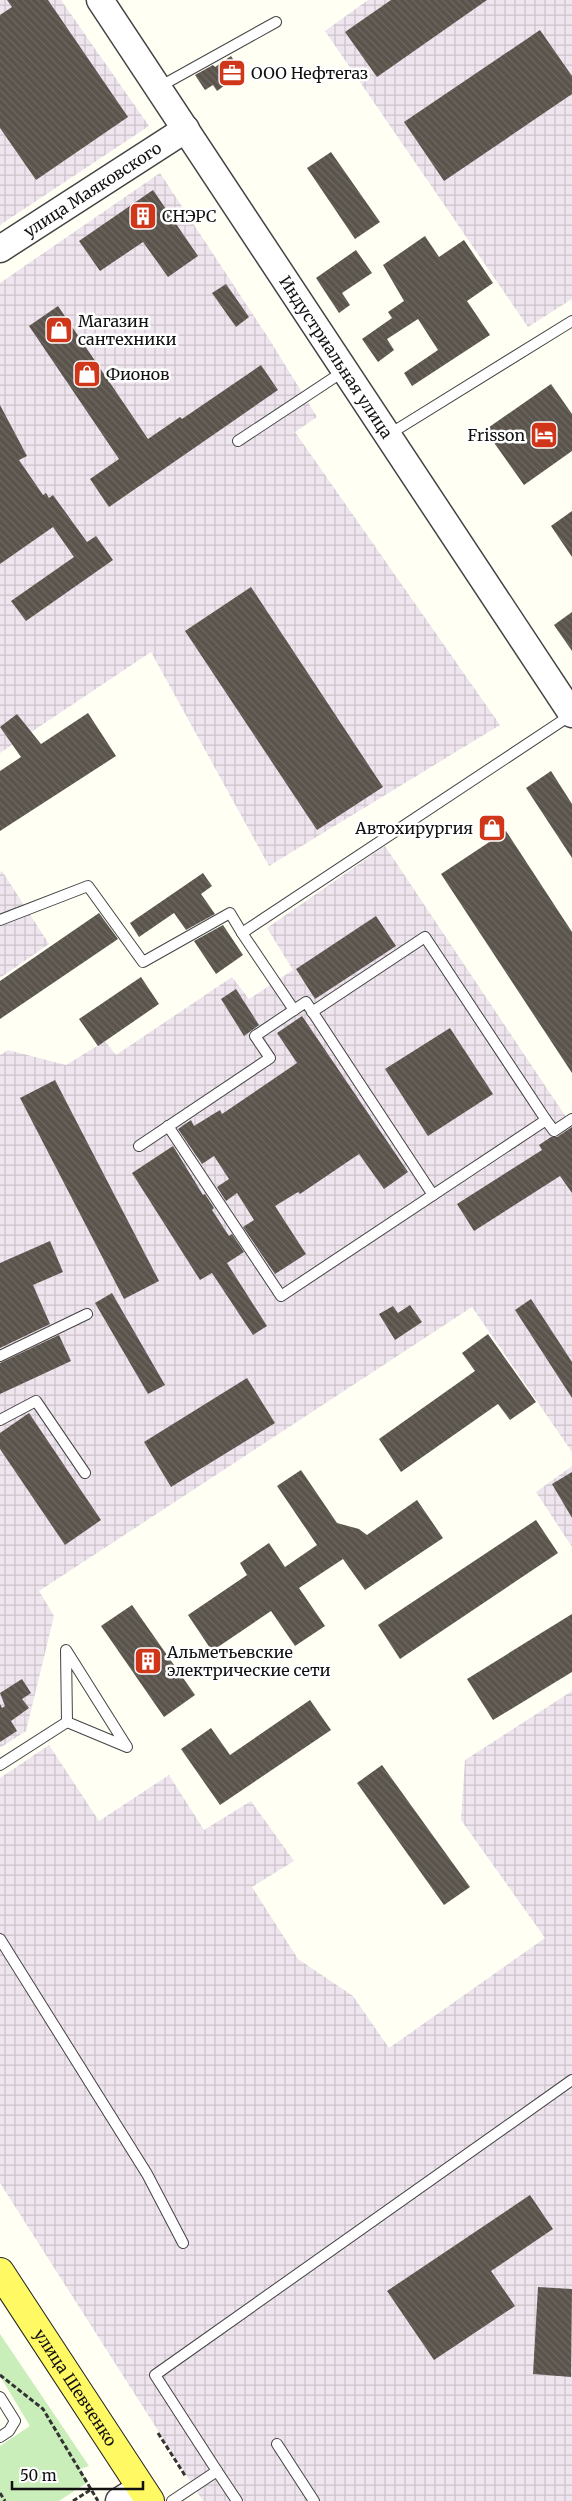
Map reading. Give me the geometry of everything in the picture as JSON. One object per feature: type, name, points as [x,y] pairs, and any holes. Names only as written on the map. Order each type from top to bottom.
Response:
[{"type":"main road","name":"улица Шевченко","points":[[0,2272],[136,2497]]},
{"type":"street","name":"Индустриальная улица","points":[[100,0],[572,714]]},
{"type":"street","name":"улица Маяковского","points":[[0,249],[186,129]]},
{"type":"lane","points":[[158,87],[276,22]]},
{"type":"lane","points":[[388,435],[572,321]]},
{"type":"lane","points":[[238,441],[345,370]]},
{"type":"lane","points":[[242,933],[572,714]]},
{"type":"lane","points":[[0,920],[88,886],[143,962],[230,913],[294,1010]]},
{"type":"lane","points":[[312,1012],[425,937],[554,1131],[572,1119]]},
{"type":"lane","points":[[139,1146],[270,1058],[256,1036],[306,1002],[433,1195]]},
{"type":"lane","points":[[168,1126],[281,1296],[546,1120]]},
{"type":"lane","points":[[0,1356],[87,1314]]},
{"type":"lane","points":[[0,1420],[36,1401],[85,1473]]},
{"type":"lane","points":[[66,1650],[127,1747],[67,1722],[67,1713],[66,1650]]},
{"type":"lane","points":[[0,1765],[67,1722]]},
{"type":"lane","points":[[0,1939],[147,2174],[183,2243]]},
{"type":"lane","points":[[237,2501],[155,2375],[572,2080]]},
{"type":"lane","points":[[0,2397],[15,2420],[10,2431],[0,2437]]},
{"type":"lane","points":[[277,2444],[314,2501]]},
{"type":"lane","points":[[172,2501],[217,2471]]},
{"type":"path","points":[[0,2375],[43,2409],[98,2501]]},
{"type":"path","points":[[158,2434],[192,2487]]},
{"type":"path","points":[[73,2501],[92,2489]]},
{"type":"path","points":[[0,2493],[5,2501]]},
{"type":"shaded area","points":[[0,0],[61,0],[149,126],[0,225]]},
{"type":"shaded area","points":[[368,0],[572,0],[572,299],[528,327],[325,31]]},
{"type":"shaded area","points":[[160,173],[271,342],[317,417],[295,432],[500,725],[269,866],[151,652],[0,753],[0,283]]},
{"type":"shaded area","points":[[385,846],[566,1117],[572,1113],[572,1452],[472,1307],[39,1591],[54,1616],[26,1731],[0,1748],[0,1055],[8,1050],[66,1065],[105,1041],[116,1055],[232,977],[249,999],[293,970],[267,928]]},
{"type":"shaded area","points":[[2,871],[49,944],[0,978],[0,873]]},
{"type":"shaded area","points":[[572,1466],[572,1547],[536,1492]]},
{"type":"shaded area","points":[[572,1691],[572,2501],[203,2501],[0,2183],[0,1778],[49,1745],[99,1821],[169,1775],[204,1830],[251,1801],[294,1861],[252,1887],[298,1959],[353,1996],[389,2048],[545,1938],[461,1820],[465,1760]]},
{"type":"green space","points":[[0,2334],[89,2466],[80,2469],[88,2482],[59,2501],[0,2501],[0,2446],[30,2426],[0,2376]]},
{"type":"building","points":[[7,0],[48,0],[128,117],[36,180],[0,128],[0,15],[12,7]]},
{"type":"building","points":[[391,0],[487,0],[377,77],[345,32]]},
{"type":"building","points":[[540,30],[572,76],[572,94],[444,181],[404,122]]},
{"type":"building","points":[[231,56],[242,73],[217,91],[213,85],[205,90],[195,75],[213,65],[215,67]]},
{"type":"building","points":[[331,152],[380,222],[355,239],[307,168]]},
{"type":"building","name":"СНЭРС","points":[[153,190],[198,256],[168,277],[143,242],[100,271],[79,241]]},
{"type":"building","points":[[425,236],[439,257],[464,240],[493,283],[467,301],[490,335],[412,386],[404,373],[438,350],[418,319],[387,339],[394,350],[378,362],[362,339],[392,318],[388,312],[404,301],[383,265]]},
{"type":"building","points":[[356,250],[372,273],[342,293],[350,305],[339,313],[316,278]]},
{"type":"building","points":[[226,284],[249,317],[236,327],[212,293]]},
{"type":"building","points":[[58,306],[148,439],[180,417],[182,419],[261,365],[278,390],[109,507],[90,479],[119,459],[29,326]]},
{"type":"building","points":[[551,384],[572,414],[572,451],[524,485],[485,430]]},
{"type":"building","points":[[0,405],[27,456],[19,460],[43,495],[46,493],[49,498],[53,495],[87,542],[96,536],[113,560],[26,621],[11,601],[74,557],[53,527],[0,564]]},
{"type":"building","points":[[572,511],[572,557],[551,526]]},
{"type":"building","points":[[251,587],[383,787],[317,830],[185,631]]},
{"type":"building","points":[[572,612],[572,651],[554,625]]},
{"type":"building","points":[[88,713],[116,756],[0,831],[0,771],[21,757],[0,727],[17,714],[41,744]]},
{"type":"building","points":[[551,771],[572,804],[572,858],[526,788]]},
{"type":"building","points":[[506,831],[572,932],[572,1073],[441,874]]},
{"type":"building","points":[[203,873],[212,886],[201,894],[215,914],[186,930],[174,913],[139,937],[130,923]]},
{"type":"building","points":[[99,913],[118,939],[0,1019],[0,981]]},
{"type":"building","points":[[376,916],[396,946],[315,999],[296,969]]},
{"type":"building","points":[[223,925],[243,955],[216,974],[194,941]]},
{"type":"building","points":[[141,977],[159,1004],[98,1046],[79,1019]]},
{"type":"building","points":[[236,989],[259,1025],[244,1036],[221,999]]},
{"type":"building","points":[[302,1016],[408,1172],[384,1189],[359,1154],[300,1194],[298,1192],[275,1206],[306,1254],[275,1274],[243,1227],[254,1220],[237,1193],[226,1201],[217,1187],[229,1179],[214,1156],[202,1164],[178,1129],[191,1120],[194,1126],[220,1110],[222,1114],[297,1063],[277,1033]]},
{"type":"building","points":[[450,1028],[493,1094],[428,1136],[385,1069]]},
{"type":"building","points":[[55,1080],[159,1281],[124,1299],[20,1098]]},
{"type":"building","points":[[572,1127],[572,1193],[560,1176],[474,1231],[457,1204],[542,1150],[539,1145],[551,1137],[557,1137]]},
{"type":"building","points":[[173,1146],[203,1195],[205,1194],[214,1208],[212,1210],[229,1236],[232,1234],[244,1252],[227,1263],[267,1326],[253,1335],[212,1273],[200,1280],[132,1173]]},
{"type":"building","points":[[50,1241],[63,1272],[33,1285],[50,1324],[0,1348],[0,1263]]},
{"type":"building","points":[[112,1293],[165,1385],[148,1394],[95,1303]]},
{"type":"building","points":[[531,1299],[572,1362],[572,1398],[515,1310]]},
{"type":"building","points":[[410,1305],[422,1322],[395,1340],[379,1314],[393,1306],[398,1313]]},
{"type":"building","points":[[488,1334],[536,1402],[510,1420],[498,1404],[401,1472],[379,1439],[475,1371],[462,1353]]},
{"type":"building","points":[[59,1335],[71,1361],[0,1394],[0,1363]]},
{"type":"building","points":[[247,1378],[275,1423],[171,1487],[144,1442]]},
{"type":"building","points":[[29,1413],[101,1520],[65,1545],[0,1449],[0,1433]]},
{"type":"building","points":[[301,1470],[337,1523],[359,1529],[367,1535],[417,1500],[443,1538],[365,1590],[343,1559],[299,1588],[325,1626],[295,1646],[271,1611],[212,1651],[188,1615],[247,1575],[240,1563],[269,1543],[285,1567],[317,1545],[277,1486]]},
{"type":"building","points":[[572,1472],[572,1518],[552,1484]]},
{"type":"building","points":[[536,1520],[558,1553],[400,1659],[378,1625]]},
{"type":"building","name":"Альметьевские электрические сети","points":[[132,1605],[195,1695],[164,1717],[101,1626]]},
{"type":"building","points":[[572,1614],[572,1672],[493,1720],[467,1679]]},
{"type":"building","points":[[22,1679],[31,1693],[22,1699],[29,1708],[11,1721],[17,1731],[0,1742],[0,1704],[2,1708],[5,1706],[0,1693]]},
{"type":"building","points":[[310,1700],[331,1730],[220,1805],[181,1749],[211,1728],[230,1755]]},
{"type":"building","points":[[382,1765],[470,1887],[444,1905],[357,1783]]},
{"type":"building","points":[[530,2195],[553,2229],[491,2271],[515,2306],[434,2360],[387,2291]]},
{"type":"building","points":[[538,2287],[572,2289],[571,2377],[533,2374]]},
{"type":"place","name":"ООО Нефтегаз","points":[[232,73]]},
{"type":"place","name":"СНЭРС","points":[[143,216]]},
{"type":"place","name":"Магазин сантехники","points":[[59,330]]},
{"type":"place","name":"Фионов","points":[[87,374]]},
{"type":"place","name":"Frisson","points":[[544,435]]},
{"type":"place","name":"Автохирургия","points":[[492,828]]},
{"type":"place","name":"Альметьевские электрические сети","points":[[148,1661]]}]
